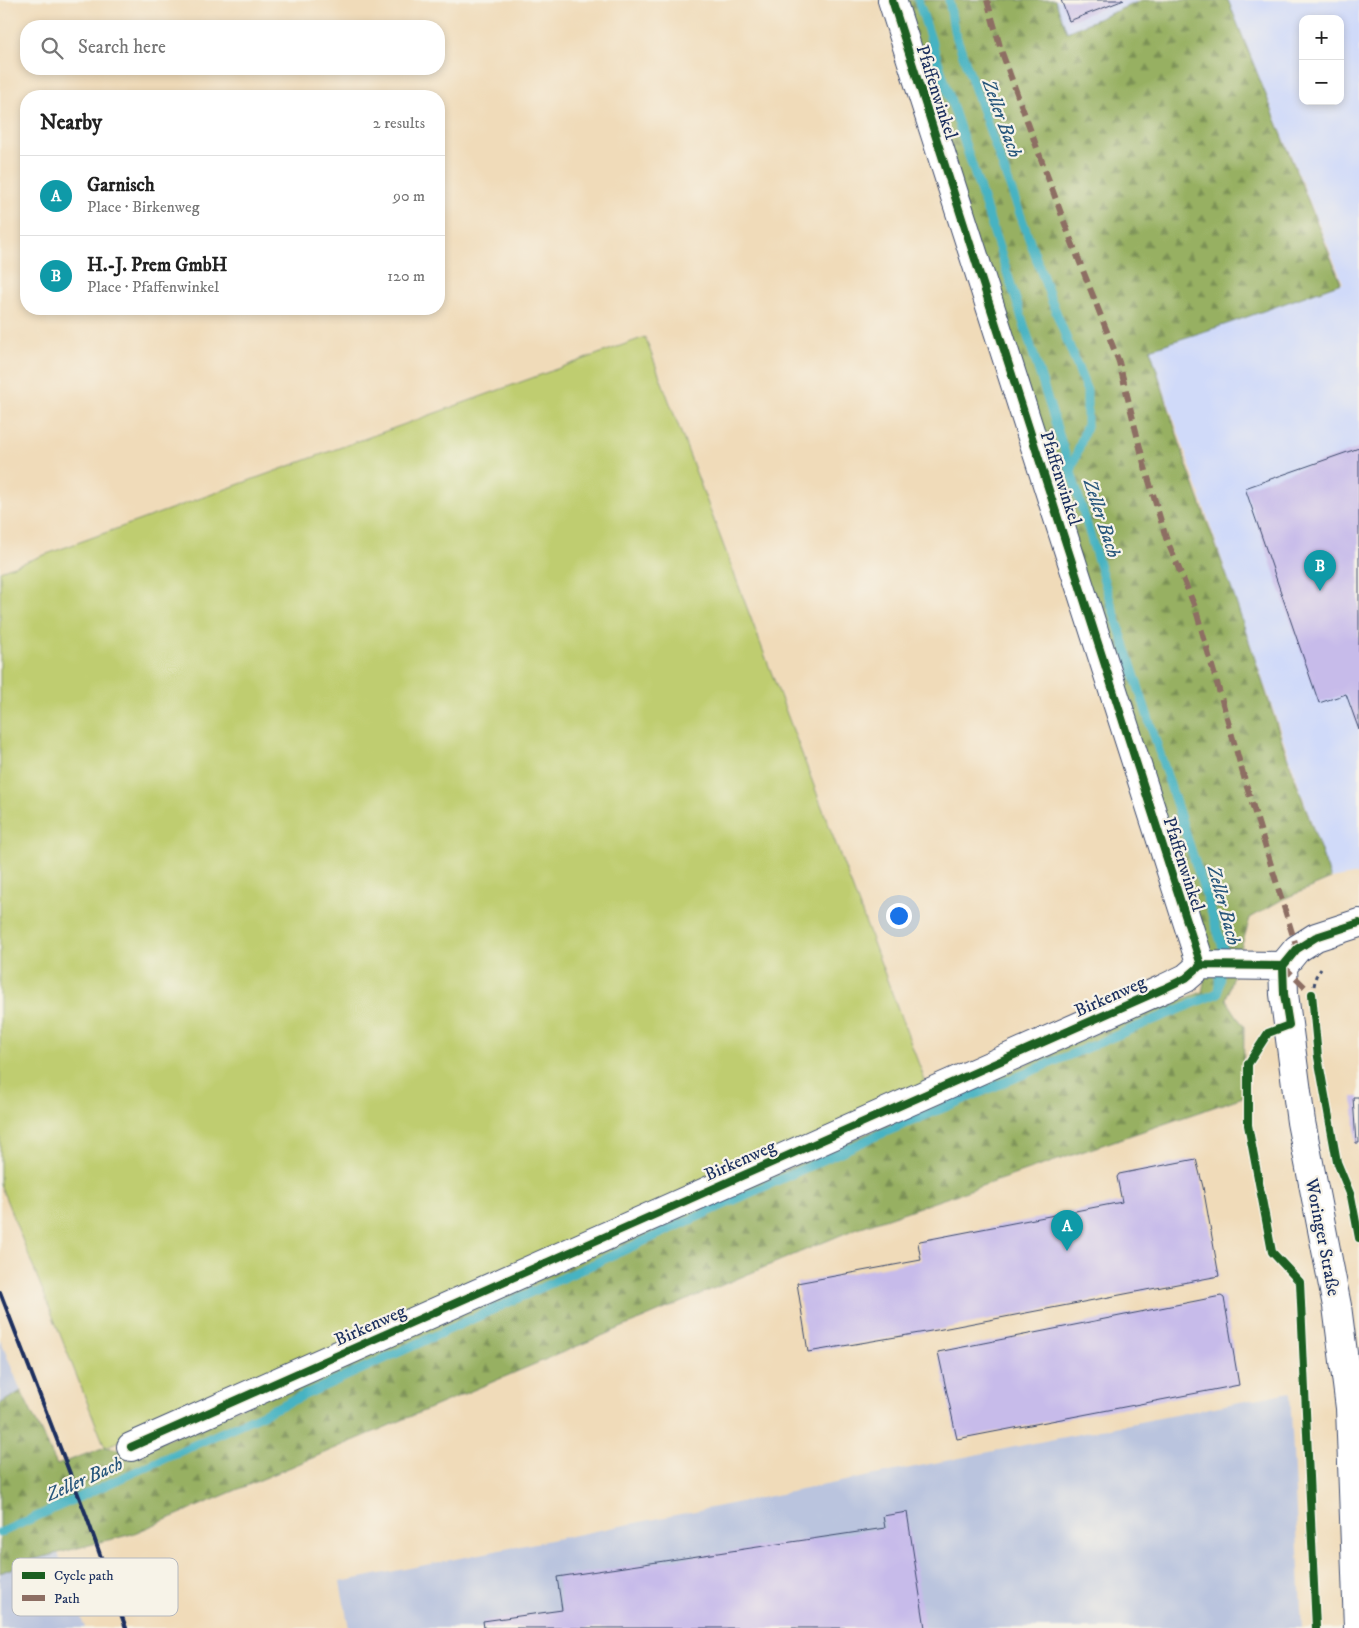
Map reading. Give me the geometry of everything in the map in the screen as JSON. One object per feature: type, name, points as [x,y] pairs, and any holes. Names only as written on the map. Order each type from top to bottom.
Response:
[{"type":"street","name":"Pfaffenwinkel","points":[[892,0],[1200,965]]},
{"type":"street","points":[[1200,965],[1283,966],[1297,949],[1316,938],[1359,923]]},
{"type":"street","name":"Birkenweg","points":[[131,1447],[1163,989],[1186,978],[1200,965]]},
{"type":"street","name":"Woringer Straße","points":[[1283,966],[1284,994],[1301,1122],[1355,1408],[1358,1628]]},
{"type":"path","points":[[1312,994],[1316,976],[1326,963]]},
{"type":"shaded area","points":[[1055,0],[1142,0],[1067,32]]},
{"type":"shaded area","points":[[1228,0],[1359,0],[1359,874],[1331,879],[1150,349],[1343,283]]},
{"type":"shaded area","points":[[0,1339],[21,1391],[0,1404]]},
{"type":"shaded area","points":[[1290,1392],[1302,1628],[349,1628],[340,1582]]},
{"type":"shaded area","points":[[58,1553],[60,1558],[39,1558]]},
{"type":"shaded area","points":[[12,1568],[12,1616],[81,1616],[85,1628],[0,1628],[0,1573]]},
{"type":"green space","points":[[898,0],[1055,0],[1067,32],[1142,0],[1228,0],[1341,283],[1230,323],[1150,349],[1186,463],[1234,596],[1287,756],[1331,879],[1283,899],[1250,918],[1226,999],[1244,1027],[1243,1097],[855,1229],[132,1534],[39,1558],[12,1558],[12,1568],[0,1573],[0,1404],[21,1391],[57,1465],[105,1447],[138,1452],[1113,1026],[1202,992],[1206,972]]},
{"type":"green space","points":[[645,337],[927,1086],[523,1269],[105,1447],[0,1184],[0,571]]},
{"type":"building","points":[[1061,0],[1124,0],[1069,21]]},
{"type":"building","points":[[1359,448],[1359,730],[1346,694],[1319,703],[1245,488]]},
{"type":"building","points":[[1353,1097],[1359,1097],[1359,1143],[1356,1143]]},
{"type":"building","points":[[1196,1159],[1219,1276],[937,1330],[808,1352],[797,1283],[921,1260],[918,1243],[920,1241],[1122,1202],[1117,1177],[1119,1174]]},
{"type":"building","points":[[1221,1296],[1224,1298],[1239,1385],[957,1439],[938,1352]]},
{"type":"building","points":[[907,1512],[925,1628],[484,1628],[483,1621],[562,1610],[557,1577],[885,1528],[883,1516]]},
{"type":"waterway","name":"Zeller Bach","points":[[0,1533],[876,1136],[1218,993],[1223,948],[918,0]]},
{"type":"waterway","name":"Zeller Bach","points":[[949,0],[954,30],[1051,299],[1087,391],[1087,424],[1071,471]]},
{"type":"railway","points":[[0,1292],[101,1558]]},
{"type":"railway","points":[[122,1616],[126,1628]]},
{"type":"marked path","points":[[987,0],[1001,50],[1069,235],[1119,362],[1144,464],[1166,538],[1195,607],[1246,784],[1297,949]]},
{"type":"marked path","points":[[1283,966],[1312,994],[1312,998]]},
{"type":"cycle path","points":[[892,0],[1201,965]]},
{"type":"cycle path","points":[[1283,966],[1297,949],[1316,937],[1359,923]]},
{"type":"cycle path","points":[[131,1447],[1163,989],[1186,978],[1201,965],[1283,966]]},
{"type":"cycle path","points":[[1283,966],[1284,994],[1289,1025],[1268,1033],[1248,1064],[1248,1125],[1272,1252],[1300,1282],[1316,1628]]},
{"type":"cycle path","points":[[1312,994],[1318,1057],[1337,1162],[1351,1196],[1359,1238]]},
{"type":"place","name":"H.-J. Prem GmbH","points":[[1320,591]]},
{"type":"place","name":"Garnisch","points":[[1067,1251]]}]
